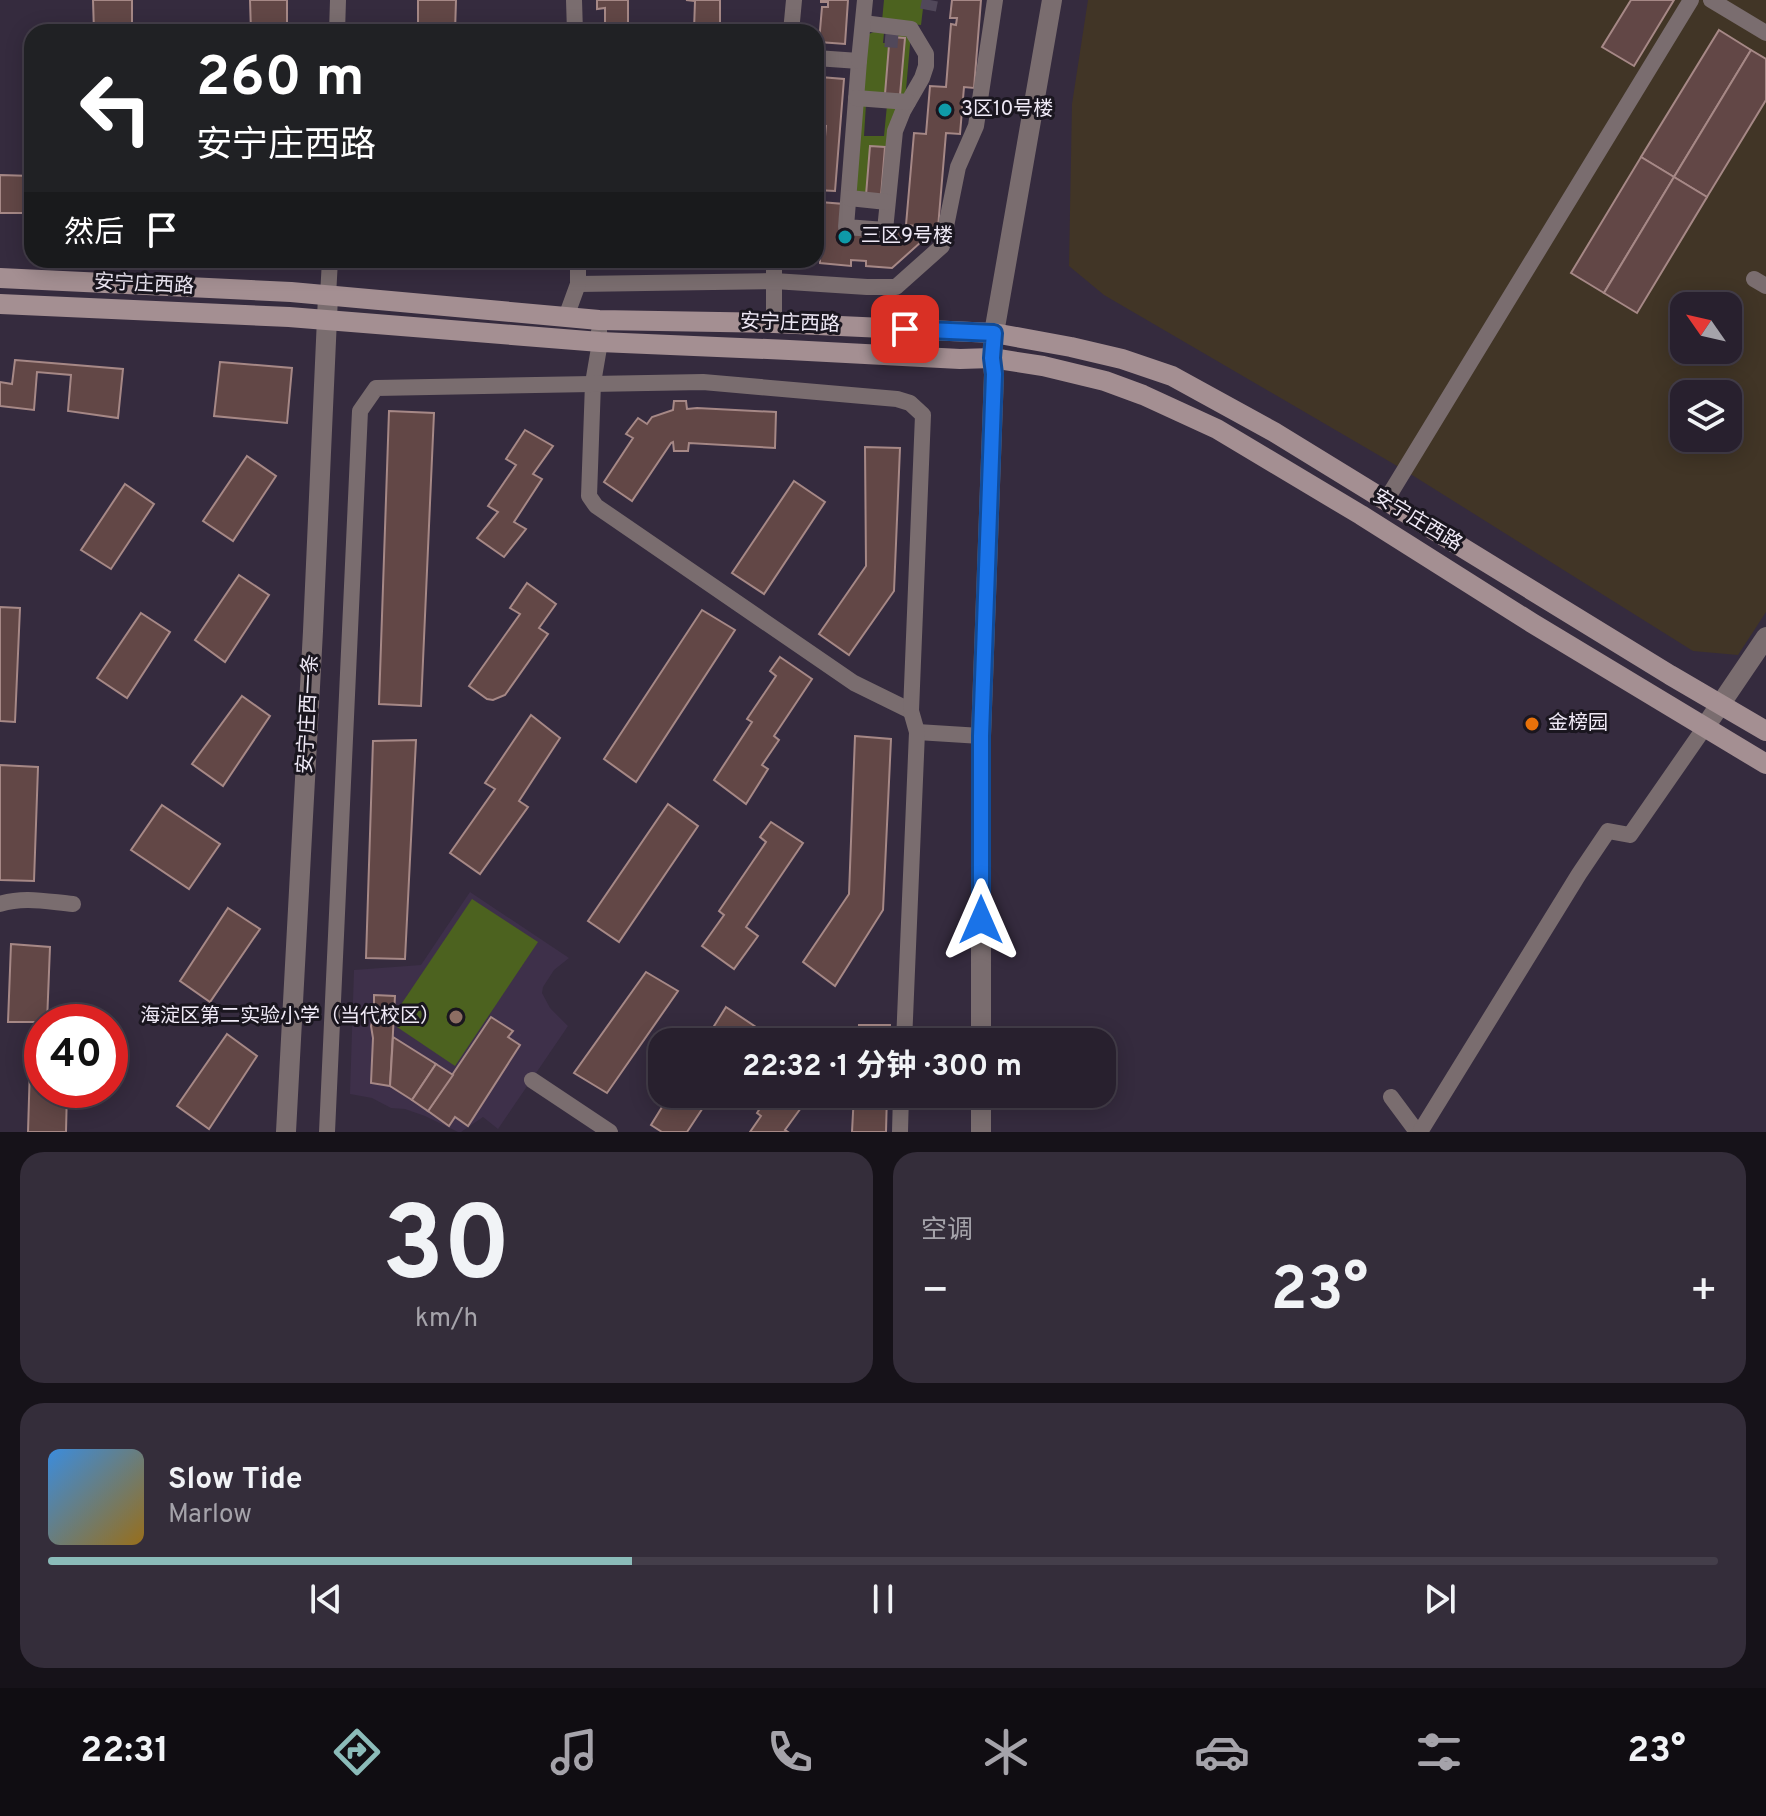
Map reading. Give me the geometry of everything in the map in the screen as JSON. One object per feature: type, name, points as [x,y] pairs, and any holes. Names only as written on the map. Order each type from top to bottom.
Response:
[{"type":"main road","name":"安宁庄西路","points":[[0,278],[328,296],[599,320],[774,323],[994,333],[1122,359],[1172,376],[1274,432],[1766,731]]},
{"type":"main road","name":"安宁庄西路","points":[[0,304],[274,316],[600,342],[992,358],[1105,381],[1217,429],[1766,764]]},
{"type":"street","points":[[337,24],[338,0]]},
{"type":"street","points":[[574,0],[575,24]]},
{"type":"street","points":[[792,24],[794,0]]},
{"type":"street","points":[[863,23],[886,33],[911,29],[926,54],[922,78],[895,131],[885,230],[846,227],[859,61],[865,0]]},
{"type":"street","points":[[578,284],[774,281],[896,287],[942,246],[958,167],[976,126],[995,0]]},
{"type":"street","points":[[981,1028],[981,736],[994,374],[992,358],[1052,0]]},
{"type":"street","points":[[1385,502],[1691,0]]},
{"type":"street","points":[[1711,0],[1766,33]]},
{"type":"street","points":[[824,59],[859,61]]},
{"type":"street","points":[[856,98],[908,102]]},
{"type":"street","points":[[849,198],[887,202]]},
{"type":"street","points":[[328,296],[330,268]]},
{"type":"street","points":[[566,317],[578,284],[578,268]]},
{"type":"street","points":[[774,268],[774,323]]},
{"type":"street","name":"安宁庄西一条","points":[[286,1132],[328,296]]},
{"type":"street","points":[[599,320],[600,342],[593,383],[589,496],[596,506],[854,683],[911,711]]},
{"type":"street","points":[[327,1132],[360,411],[376,388],[703,382],[897,399],[910,403],[923,415],[911,711],[917,732],[905,1028]]},
{"type":"street","points":[[1391,1097],[1418,1132],[1608,831],[1630,835],[1766,637]]},
{"type":"street","points":[[917,732],[981,736]]},
{"type":"street","points":[[0,904],[26,900],[73,904]]},
{"type":"street","points":[[532,1080],[610,1132]]},
{"type":"street","points":[[900,1132],[901,1108]]},
{"type":"street","points":[[981,1108],[981,1132]]},
{"type":"shaded area","points":[[1088,0],[1766,0],[1766,612],[1738,655],[1693,651],[1404,470],[1104,295],[1069,266],[1072,104]]},
{"type":"shaded area","name":"海淀区第二实验小学（当代校区）","points":[[470,892],[569,958],[554,970],[542,993],[550,1008],[568,1026],[498,1129],[483,1117],[458,1132],[425,1116],[350,1094],[354,970],[421,965]]},
{"type":"green space","points":[[884,0],[924,0],[921,25],[882,21]]},
{"type":"green space","points":[[878,30],[884,33],[883,43],[888,43],[889,32],[911,33],[905,101],[862,92],[869,34]]},
{"type":"green space","points":[[861,104],[866,104],[864,136],[884,136],[887,105],[896,107],[885,200],[856,197]]},
{"type":"green space","points":[[472,899],[538,942],[455,1066],[397,1027],[398,1009]]},
{"type":"building","points":[[93,0],[132,0],[132,24],[94,24]]},
{"type":"building","points":[[250,0],[287,0],[287,24],[251,24]]},
{"type":"building","points":[[418,0],[456,0],[455,24],[418,24]]},
{"type":"building","points":[[597,0],[628,0],[628,24],[605,24],[605,8],[597,9]]},
{"type":"building","points":[[686,0],[720,0],[720,24],[694,24],[695,1]]},
{"type":"building","points":[[848,0],[845,44],[824,42],[824,24],[821,24],[822,7],[828,7],[828,2],[821,2]]},
{"type":"building","name":"3区10号楼","points":[[952,0],[981,0],[974,88],[964,87],[960,134],[946,133],[938,228],[906,225],[914,133],[926,134],[930,86],[946,87],[951,24],[956,25],[957,18],[950,18]]},
{"type":"building","points":[[1631,0],[1674,0],[1634,66],[1602,47]]},
{"type":"building","points":[[1719,30],[1751,50],[1674,177],[1641,157]]},
{"type":"building","points":[[892,37],[905,38],[900,95],[885,94]]},
{"type":"building","points":[[1751,50],[1766,59],[1766,100],[1707,197],[1674,177]]},
{"type":"building","points":[[824,77],[844,79],[835,191],[824,190]]},
{"type":"building","points":[[870,146],[885,147],[881,196],[866,195]]},
{"type":"building","points":[[1641,157],[1674,177],[1604,293],[1571,273]]},
{"type":"building","points":[[0,175],[24,176],[24,213],[0,213]]},
{"type":"building","points":[[1674,177],[1707,197],[1637,313],[1604,293]]},
{"type":"building","name":"三区9号楼","points":[[824,202],[844,204],[841,232],[874,234],[873,239],[886,240],[899,229],[931,233],[892,268],[866,266],[866,261],[851,260],[851,266],[824,263]]},
{"type":"building","points":[[15,360],[123,369],[118,418],[68,411],[71,375],[37,372],[34,410],[0,406],[0,382],[12,384]]},
{"type":"building","points":[[220,362],[292,368],[287,423],[214,416]]},
{"type":"building","points":[[674,401],[686,401],[687,409],[776,412],[775,448],[689,443],[688,451],[674,451],[673,442],[632,501],[604,482],[633,438],[626,434],[638,418],[647,424],[652,417],[673,410]]},
{"type":"building","points":[[389,411],[434,413],[421,706],[379,704]]},
{"type":"building","points":[[525,430],[553,446],[533,474],[542,479],[514,522],[526,529],[504,557],[477,538],[498,512],[488,506],[516,465],[506,459]]},
{"type":"building","points":[[865,447],[900,448],[894,591],[849,655],[819,634],[866,566]]},
{"type":"building","points":[[247,456],[276,476],[233,541],[203,521]]},
{"type":"building","points":[[794,481],[825,502],[764,594],[732,573]]},
{"type":"building","points":[[125,484],[154,504],[111,569],[81,550]]},
{"type":"building","points":[[239,575],[269,595],[225,662],[195,640]]},
{"type":"building","points":[[527,583],[556,604],[539,628],[548,634],[505,695],[487,699],[469,686],[520,614],[510,608]]},
{"type":"building","points":[[0,607],[20,608],[15,722],[0,721]]},
{"type":"building","points":[[702,610],[735,630],[636,782],[604,759]]},
{"type":"building","points":[[141,613],[170,632],[127,698],[97,678]]},
{"type":"building","points":[[780,657],[812,679],[774,736],[779,740],[762,765],[768,769],[746,804],[714,780],[752,722],[747,719],[776,676],[770,671]]},
{"type":"building","points":[[242,696],[270,716],[223,786],[192,764]]},
{"type":"building","points":[[531,715],[560,738],[519,801],[528,807],[480,874],[450,853],[495,789],[485,783]]},
{"type":"building","points":[[855,736],[891,739],[883,910],[835,986],[803,962],[849,894]]},
{"type":"building","points":[[416,740],[405,959],[366,958],[373,741]]},
{"type":"building","points":[[0,765],[38,767],[34,881],[0,880]]},
{"type":"building","points":[[668,804],[698,826],[619,942],[588,921]]},
{"type":"building","points":[[162,805],[220,844],[189,889],[131,850]]},
{"type":"building","points":[[771,822],[803,843],[746,927],[758,936],[734,969],[702,946],[724,915],[719,911],[766,842],[760,837]]},
{"type":"building","points":[[228,908],[260,929],[210,1002],[180,981]]},
{"type":"building","points":[[11,944],[50,947],[48,1004],[24,1004],[24,1022],[8,1022]]},
{"type":"building","points":[[646,972],[678,991],[652,1028],[648,1028],[648,1034],[607,1093],[574,1073]]},
{"type":"building","points":[[374,995],[395,996],[390,1086],[371,1083]]},
{"type":"building","points":[[726,1007],[756,1027],[755,1028],[713,1028]]},
{"type":"building","points":[[491,1017],[513,1031],[508,1037],[520,1045],[468,1126],[455,1117],[449,1126],[428,1111]]},
{"type":"building","points":[[859,1025],[890,1025],[890,1028],[859,1028]]},
{"type":"building","points":[[227,1034],[257,1056],[209,1129],[177,1106]]},
{"type":"building","points":[[393,1037],[436,1064],[412,1100],[390,1086]]},
{"type":"building","points":[[436,1064],[453,1075],[428,1111],[412,1100]]},
{"type":"building","points":[[29,1108],[67,1108],[66,1132],[28,1132]]},
{"type":"building","points":[[661,1108],[703,1108],[687,1132],[662,1132],[651,1125]]},
{"type":"building","points":[[760,1108],[801,1108],[785,1130],[788,1132],[750,1132],[761,1116],[757,1113]]},
{"type":"building","points":[[853,1108],[887,1108],[886,1132],[852,1132]]},
{"type":"tunnel","points":[[928,10],[930,0]]},
{"type":"tunnel","points":[[885,39],[898,40]]},
{"type":"place","name":"3区10号楼","points":[[945,110]]},
{"type":"place","name":"三区9号楼","points":[[845,237]]},
{"type":"place","name":"金榜园","points":[[1532,724]]},
{"type":"place","name":"海淀区第二实验小学（当代校区）","points":[[456,1017]]},
{"type":"route","points":[[905,329],[994,333],[981,736],[981,920]]}]
